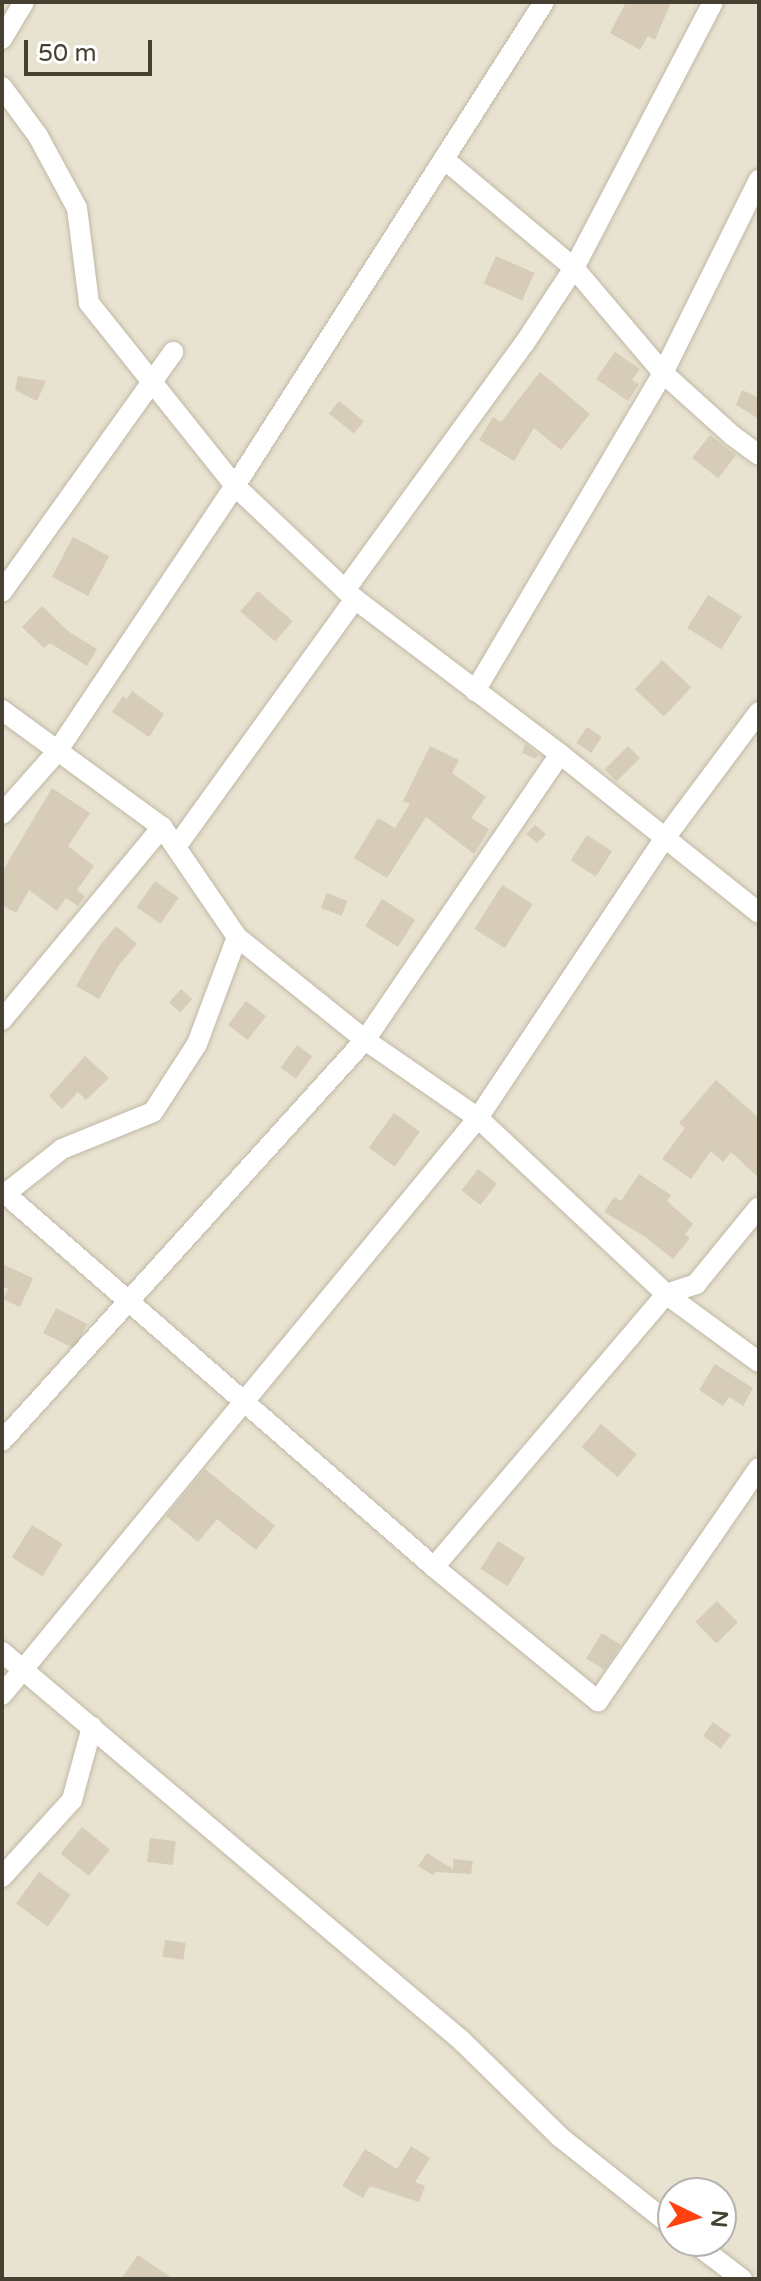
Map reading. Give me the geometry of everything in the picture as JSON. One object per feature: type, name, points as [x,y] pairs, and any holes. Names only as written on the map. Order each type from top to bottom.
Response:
[{"type":"street","points":[[2,39],[24,2]]},
{"type":"street","points":[[2,814],[56,753],[235,486],[544,2]]},
{"type":"street","points":[[176,847],[574,268],[713,2]]},
{"type":"street","points":[[2,87],[38,136],[77,208],[89,303],[235,486],[350,594],[560,754],[759,913]]},
{"type":"street","points":[[444,159],[574,268],[663,373],[733,436],[759,455]]},
{"type":"street","points":[[475,691],[663,373],[759,180]]},
{"type":"street","points":[[2,592],[173,352]]},
{"type":"street","points":[[2,710],[56,753],[162,827],[237,937],[365,1040],[478,1118],[666,1294],[759,1362]]},
{"type":"street","points":[[2,1695],[478,1118],[665,838],[759,712]]},
{"type":"street","points":[[2,1441],[365,1040],[560,754]]},
{"type":"street","points":[[2,1020],[162,827]]},
{"type":"street","points":[[237,937],[197,1044],[153,1112],[62,1149],[4,1192],[434,1567],[598,1701],[759,1468]]},
{"type":"street","points":[[434,1567],[666,1294],[696,1284],[759,1207]]},
{"type":"street","points":[[2,1652],[461,2040],[560,2137],[657,2214]]},
{"type":"street","points":[[2,1877],[72,1800],[92,1727]]},
{"type":"street","points":[[713,2257],[742,2279]]},
{"type":"shaded area","points":[[2,2],[759,2],[759,2279],[2,2279]]},
{"type":"building","points":[[626,2],[671,2],[655,40],[648,36],[640,50],[610,33]]},
{"type":"building","points":[[496,256],[534,273],[522,300],[484,283]]},
{"type":"building","points":[[615,352],[640,369],[632,380],[639,384],[628,401],[596,379]]},
{"type":"building","points":[[540,372],[590,414],[561,450],[534,428],[514,461],[479,440],[493,417],[501,422]]},
{"type":"building","points":[[18,376],[46,381],[37,401],[15,390]]},
{"type":"building","points":[[742,390],[759,398],[759,419],[736,405]]},
{"type":"building","points":[[339,401],[364,421],[354,434],[329,413]]},
{"type":"building","points":[[710,435],[736,455],[718,478],[692,458]]},
{"type":"building","points":[[73,537],[109,556],[88,596],[52,577]]},
{"type":"building","points":[[258,591],[293,621],[275,642],[240,611]]},
{"type":"building","points":[[708,595],[742,616],[721,649],[687,628]]},
{"type":"building","points":[[42,606],[69,632],[97,649],[87,666],[50,643],[44,648],[22,627]]},
{"type":"building","points":[[662,660],[691,687],[664,717],[635,689]]},
{"type":"building","points":[[132,691],[164,714],[149,737],[112,712],[123,696],[127,699]]},
{"type":"building","points":[[587,727],[602,737],[591,753],[576,743]]},
{"type":"building","points":[[525,744],[538,754],[536,759],[522,753]]},
{"type":"building","points":[[430,746],[459,760],[452,773],[486,797],[471,818],[489,829],[474,854],[426,817],[387,878],[354,858],[378,818],[395,828],[410,804],[403,801]]},
{"type":"building","points":[[628,746],[640,758],[617,781],[605,769]]},
{"type":"building","points":[[52,788],[90,813],[68,846],[94,866],[77,890],[85,896],[78,906],[66,898],[57,911],[29,890],[16,913],[2,905],[2,872]]},
{"type":"building","points":[[535,825],[546,834],[537,843],[526,834]]},
{"type":"building","points":[[587,835],[612,851],[596,876],[571,860]]},
{"type":"building","points":[[155,881],[179,898],[160,924],[137,907]]},
{"type":"building","points":[[502,885],[533,904],[505,948],[474,929]]},
{"type":"building","points":[[327,893],[347,901],[341,916],[321,908]]},
{"type":"building","points":[[382,899],[415,920],[398,947],[365,926]]},
{"type":"building","points":[[116,926],[137,944],[119,965],[99,999],[76,986],[98,948]]},
{"type":"building","points":[[181,989],[192,999],[180,1012],[169,1002]]},
{"type":"building","points":[[246,1001],[266,1016],[248,1040],[228,1025]]},
{"type":"building","points":[[297,1045],[312,1056],[296,1079],[281,1068]]},
{"type":"building","points":[[85,1056],[109,1078],[86,1100],[78,1092],[62,1109],[49,1096]]},
{"type":"building","points":[[716,1080],[759,1118],[759,1178],[731,1152],[723,1162],[711,1151],[691,1179],[662,1159],[685,1128],[679,1123]]},
{"type":"building","points":[[394,1113],[420,1132],[395,1167],[369,1148]]},
{"type":"building","points":[[478,1169],[497,1184],[480,1205],[461,1190]]},
{"type":"building","points":[[639,1174],[671,1195],[667,1201],[693,1224],[685,1234],[690,1238],[673,1259],[644,1236],[604,1212],[614,1197],[621,1201]]},
{"type":"building","points":[[2,1264],[33,1278],[20,1307],[3,1299],[8,1289],[2,1286]]},
{"type":"building","points":[[56,1308],[87,1324],[74,1349],[43,1333]]},
{"type":"building","points":[[715,1364],[753,1388],[743,1406],[729,1397],[723,1406],[699,1390]]},
{"type":"building","points":[[601,1424],[637,1454],[618,1477],[582,1447]]},
{"type":"building","points":[[205,1469],[275,1526],[256,1550],[217,1519],[198,1542],[166,1516]]},
{"type":"building","points":[[32,1525],[63,1544],[42,1576],[12,1557]]},
{"type":"building","points":[[498,1541],[525,1558],[508,1586],[481,1569]]},
{"type":"building","points":[[717,1601],[738,1623],[716,1643],[695,1622]]},
{"type":"building","points":[[602,1633],[621,1645],[605,1670],[586,1658]]},
{"type":"building","points":[[713,1722],[731,1735],[721,1749],[703,1736]]},
{"type":"building","points":[[82,1827],[110,1850],[89,1876],[61,1853]]},
{"type":"building","points":[[150,1838],[176,1841],[173,1865],[147,1862]]},
{"type":"building","points":[[427,1853],[453,1869],[453,1859],[473,1861],[471,1874],[435,1872],[433,1875],[418,1866]]},
{"type":"building","points":[[39,1872],[71,1895],[48,1926],[16,1904]]},
{"type":"building","points":[[165,1940],[186,1943],[183,1960],[163,1957]]},
{"type":"building","points":[[411,2146],[430,2158],[415,2182],[425,2186],[419,2202],[370,2186],[363,2198],[342,2186],[365,2149],[397,2169]]},
{"type":"building","points":[[138,2255],[173,2279],[121,2279]]}]
